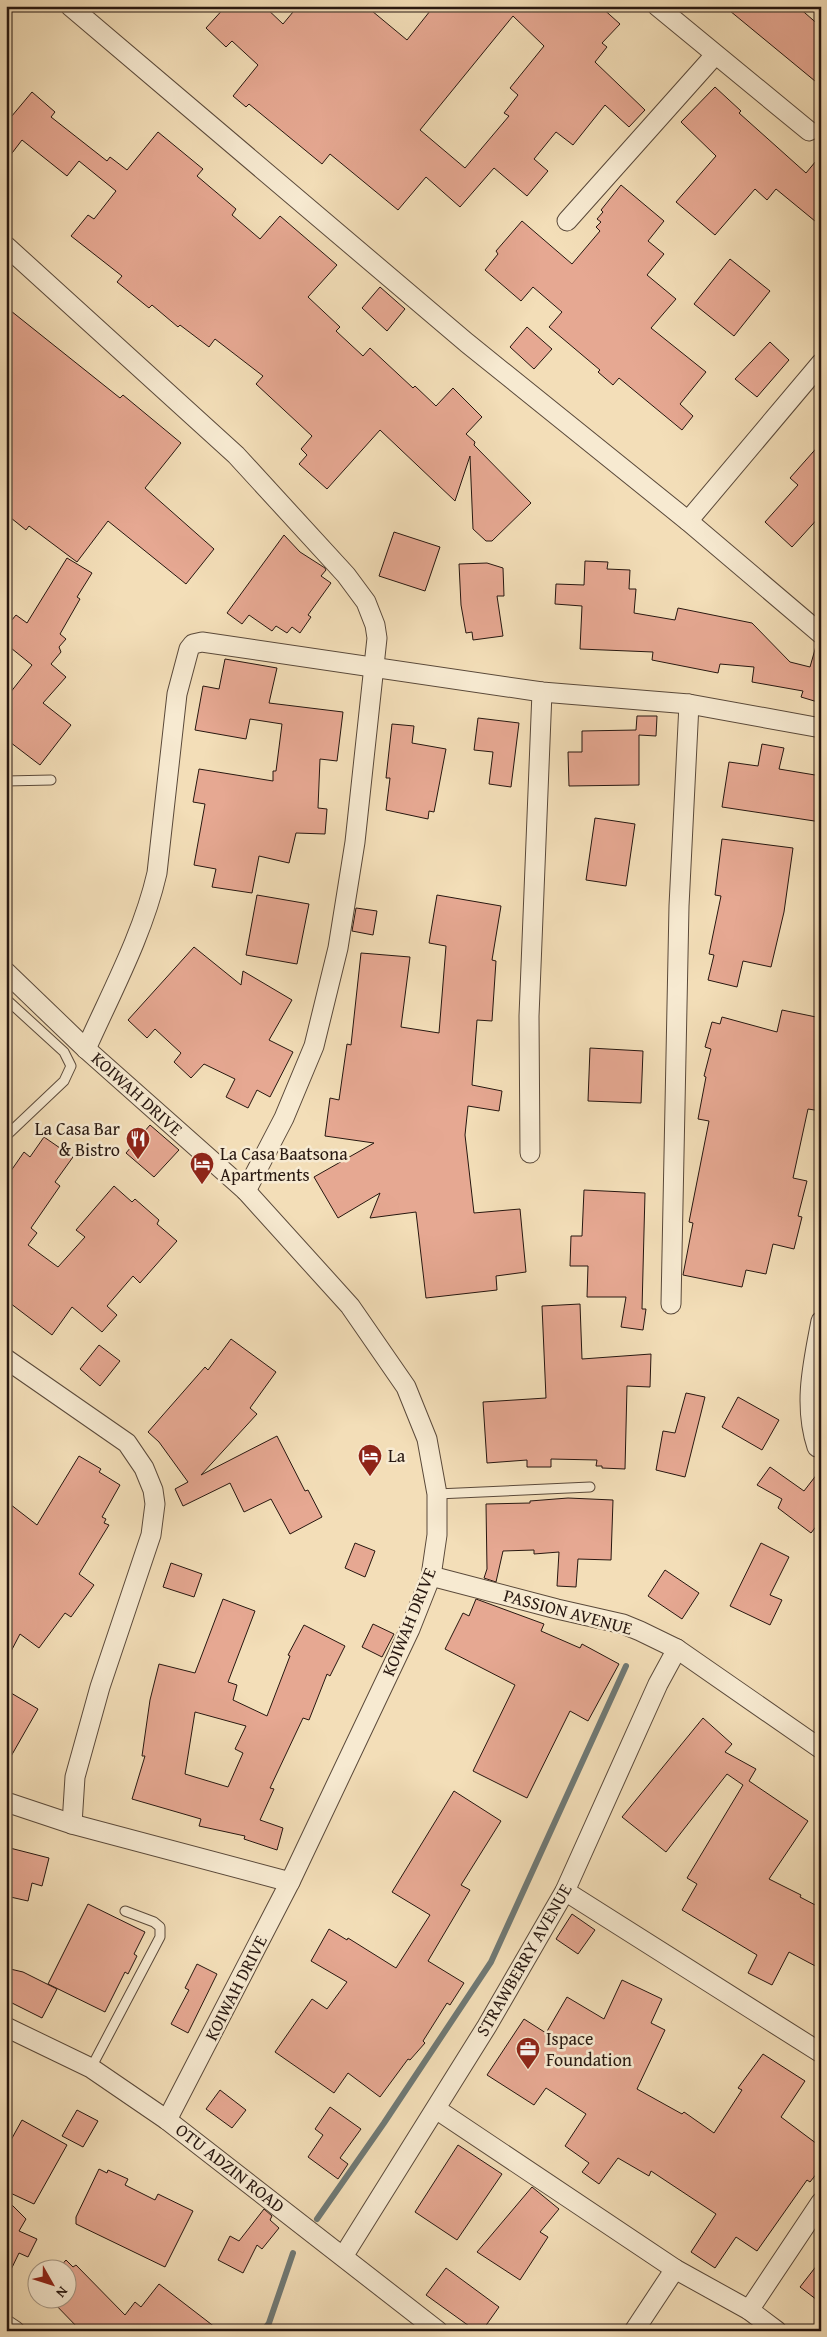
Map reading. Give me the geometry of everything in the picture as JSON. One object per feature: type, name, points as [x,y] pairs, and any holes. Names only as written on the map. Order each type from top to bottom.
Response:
[{"type":"street","points":[[70,6],[467,343],[688,521],[821,634]]},
{"type":"street","points":[[657,6],[714,55],[809,130]]},
{"type":"street","points":[[567,221],[714,55]]},
{"type":"street","points":[[6,246],[236,455],[346,574],[366,602],[375,625],[377,638],[356,842],[336,957],[314,1046],[284,1118],[246,1191]]},
{"type":"street","points":[[688,521],[821,363]]},
{"type":"street","points":[[86,1049],[139,933],[151,900],[157,872],[177,694],[189,649],[193,644],[202,642],[542,692],[689,704],[821,728]]},
{"type":"street","points":[[530,1153],[529,1016],[542,692]]},
{"type":"street","points":[[671,1304],[679,906],[689,704]]},
{"type":"street","name":"KOIWAH DRIVE","points":[[6,972],[86,1049],[246,1191],[350,1306],[406,1387],[427,1439],[437,1494],[437,1535],[431,1576],[410,1630],[290,1882],[167,2120]]},
{"type":"street","points":[[817,1447],[811,1430],[809,1408],[811,1375],[821,1321]]},
{"type":"street","points":[[6,1358],[127,1443],[144,1468],[153,1490],[155,1504],[151,1535],[100,1687],[75,1777],[72,1824]]},
{"type":"street","name":"PASSION AVENUE","points":[[431,1576],[557,1610],[623,1624],[677,1650],[821,1749]]},
{"type":"street","name":"STRAWBERRY AVENUE","points":[[344,2255],[487,2026],[565,1891],[658,1684],[677,1650]]},
{"type":"street","points":[[6,1802],[72,1824],[290,1882]]},
{"type":"street","points":[[565,1891],[821,2053]]},
{"type":"street","name":"OTU ADZIN ROAD","points":[[6,2027],[91,2068],[167,2120],[344,2255],[438,2331]]},
{"type":"street","points":[[436,2109],[675,2269],[749,2310],[777,2331]]},
{"type":"street","points":[[749,2310],[821,2202]]},
{"type":"street","points":[[634,2331],[675,2269]]},
{"type":"street","points":[[6,2326],[15,2331]]},
{"type":"lane","points":[[6,781],[51,780]]},
{"type":"lane","points":[[6,999],[64,1052],[70,1066],[64,1081],[6,1136]]},
{"type":"lane","points":[[437,1494],[590,1487]]},
{"type":"lane","points":[[91,2068],[160,1937],[160,1927],[154,1922],[125,1911]]},
{"type":"building","points":[[226,6],[264,6],[283,24],[298,6],[366,6],[407,40],[434,6],[600,6],[620,24],[602,43],[607,47],[595,62],[645,110],[629,127],[605,105],[573,145],[556,132],[534,159],[548,171],[527,196],[494,168],[460,207],[426,177],[398,210],[330,154],[322,164],[249,104],[246,107],[233,96],[258,65],[232,41],[226,47],[206,28]],"holes":[[[513,16],[544,46],[510,88],[518,95],[504,113],[509,116],[465,168],[420,130]]]},
{"type":"building","points":[[724,6],[797,6],[821,27],[821,86]]},
{"type":"building","points":[[715,87],[741,111],[739,113],[806,173],[821,155],[821,226],[776,189],[767,200],[755,189],[715,235],[676,202],[716,156],[681,122]]},
{"type":"building","points":[[32,92],[55,112],[51,117],[107,161],[110,157],[127,170],[158,132],[203,169],[197,176],[236,209],[232,215],[260,239],[280,216],[337,265],[308,297],[340,327],[336,331],[363,356],[370,348],[413,388],[415,386],[436,406],[453,388],[482,417],[466,434],[475,442],[474,445],[531,503],[492,541],[486,541],[473,529],[470,456],[455,501],[380,430],[327,489],[299,464],[307,455],[301,449],[312,436],[256,384],[263,376],[215,339],[209,347],[180,325],[178,327],[152,305],[149,308],[117,282],[122,276],[71,236],[88,215],[94,219],[116,191],[79,161],[67,176],[22,140],[6,161],[6,123]]},
{"type":"building","points":[[621,185],[664,221],[648,241],[664,254],[647,275],[676,299],[651,328],[706,372],[680,404],[693,416],[682,430],[619,378],[613,385],[598,372],[600,370],[549,327],[562,312],[533,287],[521,301],[485,270],[498,254],[496,251],[522,221],[572,264],[600,231],[596,227],[601,222],[597,219],[603,212],[601,210]]},
{"type":"building","points":[[730,259],[770,291],[734,336],[694,304]]},
{"type":"building","points":[[380,287],[405,309],[387,331],[362,308]]},
{"type":"building","points":[[6,307],[120,398],[123,395],[181,443],[145,488],[214,549],[186,584],[108,521],[77,562],[29,526],[26,530],[6,514]]},
{"type":"building","points":[[527,327],[552,349],[534,369],[510,347]]},
{"type":"building","points":[[770,342],[789,360],[757,397],[735,379]]},
{"type":"building","points":[[821,443],[821,515],[792,547],[765,522],[798,485],[790,478]]},
{"type":"building","points":[[394,532],[440,547],[425,591],[379,576]]},
{"type":"building","points":[[284,535],[300,552],[325,568],[326,570],[321,576],[331,583],[308,615],[311,617],[300,633],[292,627],[287,633],[276,626],[272,631],[249,615],[242,624],[227,613]]},
{"type":"building","points":[[67,558],[92,573],[77,597],[80,599],[60,634],[66,639],[59,647],[61,652],[51,664],[66,677],[43,703],[71,725],[40,765],[6,739],[6,698],[32,665],[6,644],[6,627],[16,615],[27,623]]},
{"type":"building","points":[[585,561],[608,562],[607,569],[630,570],[629,589],[636,589],[634,613],[675,620],[678,608],[752,623],[790,662],[810,667],[816,646],[821,646],[821,703],[801,697],[803,691],[752,682],[754,667],[720,664],[718,673],[652,660],[653,652],[580,649],[582,606],[555,604],[556,584],[584,585]]},
{"type":"building","points":[[487,563],[503,568],[504,596],[497,596],[503,636],[473,640],[472,632],[466,633],[461,605],[459,564]]},
{"type":"building","points":[[225,659],[277,668],[269,703],[343,712],[337,761],[320,759],[318,808],[327,809],[325,834],[296,833],[289,863],[259,856],[252,893],[212,887],[216,869],[194,865],[205,804],[193,802],[199,769],[273,781],[273,771],[276,771],[282,724],[250,719],[246,739],[195,730],[203,686],[219,689]]},
{"type":"building","points":[[637,716],[657,716],[656,736],[639,735],[639,785],[569,786],[568,752],[582,752],[582,731],[636,730]]},
{"type":"building","points":[[478,718],[519,723],[511,787],[489,784],[493,752],[474,750]]},
{"type":"building","points":[[392,724],[414,726],[412,743],[446,749],[434,812],[429,811],[428,819],[386,810],[390,778],[386,778]]},
{"type":"building","points":[[762,744],[784,748],[779,769],[821,776],[821,822],[722,807],[729,762],[758,766]]},
{"type":"building","points":[[595,818],[635,824],[626,886],[586,880]]},
{"type":"building","points":[[722,839],[793,848],[784,912],[771,967],[743,961],[737,987],[708,980],[714,955],[709,954],[721,896],[715,895]]},
{"type":"building","points":[[257,895],[309,904],[297,964],[246,955]]},
{"type":"building","points":[[437,895],[501,906],[492,960],[496,961],[492,1021],[477,1020],[472,1085],[502,1091],[499,1111],[468,1106],[465,1135],[474,1213],[520,1209],[526,1272],[496,1276],[497,1290],[426,1298],[416,1212],[370,1218],[380,1193],[338,1218],[314,1177],[374,1143],[325,1136],[330,1098],[339,1100],[347,1044],[351,1045],[361,953],[410,957],[401,1027],[439,1033],[446,946],[429,943]]},
{"type":"building","points":[[356,908],[377,911],[373,935],[352,931]]},
{"type":"building","points":[[194,947],[241,985],[243,971],[292,1000],[269,1040],[293,1052],[270,1097],[257,1090],[248,1108],[226,1097],[235,1079],[204,1064],[191,1078],[174,1062],[181,1053],[155,1029],[147,1038],[128,1020]]},
{"type":"building","points":[[782,1010],[821,1018],[821,1111],[808,1109],[793,1178],[807,1181],[798,1216],[802,1217],[794,1249],[773,1244],[766,1274],[746,1270],[742,1287],[683,1275],[693,1223],[689,1222],[709,1121],[698,1119],[706,1077],[704,1076],[711,1049],[705,1047],[712,1022],[720,1024],[722,1017],[777,1032]]},
{"type":"building","points":[[590,1048],[643,1051],[641,1103],[588,1101]]},
{"type":"building","points":[[150,1125],[179,1150],[154,1177],[126,1153]]},
{"type":"building","points":[[44,1137],[73,1157],[55,1182],[60,1186],[31,1228],[37,1233],[28,1245],[58,1267],[85,1237],[76,1230],[114,1186],[132,1202],[135,1199],[159,1220],[157,1224],[177,1241],[140,1283],[133,1276],[107,1306],[117,1315],[102,1332],[72,1307],[52,1335],[6,1300],[6,1178],[24,1152],[30,1157]]},
{"type":"building","points":[[584,1190],[645,1193],[642,1309],[646,1309],[643,1330],[621,1327],[626,1297],[587,1297],[588,1266],[570,1266],[571,1236],[582,1236]]},
{"type":"building","points":[[580,1304],[582,1359],[651,1354],[650,1387],[627,1386],[625,1469],[602,1468],[602,1466],[596,1466],[597,1460],[551,1459],[551,1467],[527,1467],[527,1460],[487,1463],[483,1402],[546,1398],[542,1306]]},
{"type":"building","points":[[231,1339],[276,1372],[250,1408],[257,1414],[201,1475],[277,1436],[305,1491],[308,1490],[322,1517],[290,1534],[271,1499],[244,1512],[230,1483],[183,1506],[175,1489],[188,1482],[159,1442],[148,1432],[205,1367],[208,1370]]},
{"type":"building","points":[[99,1345],[120,1361],[100,1386],[80,1369]]},
{"type":"building","points":[[686,1393],[705,1397],[685,1477],[656,1470],[663,1431],[675,1433]]},
{"type":"building","points":[[738,1397],[779,1420],[762,1450],[722,1427]]},
{"type":"building","points":[[79,1456],[101,1469],[99,1472],[120,1485],[102,1517],[106,1519],[104,1523],[109,1525],[79,1574],[94,1585],[71,1617],[65,1613],[39,1648],[20,1634],[6,1661],[6,1501],[37,1525]]},
{"type":"building","points":[[770,1467],[804,1491],[821,1469],[821,1520],[811,1533],[778,1508],[782,1499],[757,1485]]},
{"type":"building","points":[[568,1498],[613,1500],[611,1560],[578,1559],[576,1587],[557,1586],[559,1552],[534,1554],[534,1550],[503,1551],[496,1582],[484,1578],[487,1569],[486,1504],[530,1503],[530,1501]]},
{"type":"building","points":[[355,1543],[375,1551],[365,1577],[345,1568]]},
{"type":"building","points":[[761,1543],[789,1557],[770,1595],[782,1600],[770,1625],[730,1606]]},
{"type":"building","points":[[171,1563],[202,1574],[194,1597],[163,1587]]},
{"type":"building","points":[[665,1570],[699,1593],[682,1619],[648,1596]]},
{"type":"building","points":[[223,1599],[255,1611],[228,1682],[237,1685],[233,1700],[267,1716],[290,1656],[288,1655],[304,1625],[345,1646],[330,1676],[327,1674],[309,1720],[303,1718],[270,1788],[274,1789],[260,1820],[283,1828],[277,1850],[244,1839],[245,1836],[199,1826],[201,1819],[132,1799],[145,1756],[142,1756],[150,1700],[159,1664],[195,1673]],"holes":[[[195,1712],[246,1726],[235,1749],[243,1753],[228,1787],[185,1774]]]},
{"type":"building","points":[[476,1599],[544,1624],[541,1631],[580,1648],[582,1644],[619,1664],[588,1721],[570,1711],[527,1798],[473,1771],[515,1685],[445,1649],[463,1613],[469,1616]]},
{"type":"building","points":[[373,1624],[394,1634],[382,1657],[362,1647]]},
{"type":"building","points":[[6,1690],[38,1709],[6,1765]]},
{"type":"building","points":[[703,1718],[732,1744],[725,1752],[756,1769],[749,1781],[808,1821],[769,1879],[801,1895],[800,1897],[821,1908],[821,1969],[789,1952],[772,1985],[748,1973],[757,1955],[682,1910],[697,1884],[687,1878],[743,1785],[727,1774],[666,1852],[622,1817]]},
{"type":"building","points":[[454,1791],[501,1821],[461,1885],[470,1890],[428,1961],[464,1983],[450,2005],[447,2003],[423,2041],[425,2043],[410,2060],[408,2059],[380,2097],[348,2073],[334,2093],[275,2052],[312,1999],[327,2009],[347,1982],[311,1961],[329,1929],[347,1940],[348,1938],[396,1968],[430,1915],[392,1892]]},
{"type":"building","points":[[6,1847],[49,1858],[42,1886],[32,1883],[28,1901],[6,1896]]},
{"type":"building","points":[[88,1904],[145,1932],[134,1954],[137,1956],[128,1974],[125,1972],[105,2012],[48,1984]]},
{"type":"building","points":[[572,1914],[595,1930],[578,1954],[556,1939]]},
{"type":"building","points":[[197,1964],[217,1974],[188,2033],[171,2024],[189,1990],[185,1988]]},
{"type":"building","points":[[6,1968],[23,1972],[57,1989],[42,2018],[6,2000]]},
{"type":"building","points":[[622,1980],[662,1999],[651,2023],[665,2030],[637,2089],[682,2114],[684,2112],[714,2133],[742,2090],[738,2088],[763,2054],[805,2081],[781,2117],[821,2147],[821,2168],[810,2182],[807,2180],[757,2251],[736,2237],[715,2268],[691,2252],[716,2214],[651,2171],[649,2176],[618,2158],[599,2184],[582,2172],[589,2163],[565,2146],[586,2114],[546,2088],[534,2105],[487,2075],[524,2019],[546,2033],[567,1997],[604,2019]]},
{"type":"building","points":[[220,2090],[246,2110],[232,2128],[206,2109]]},
{"type":"building","points":[[330,2107],[361,2129],[340,2158],[348,2164],[338,2179],[308,2157],[323,2135],[315,2129]]},
{"type":"building","points":[[77,2110],[98,2121],[83,2147],[62,2136]]},
{"type":"building","points":[[22,2120],[67,2145],[34,2204],[6,2191],[6,2149]]},
{"type":"building","points":[[458,2145],[502,2174],[457,2240],[415,2212]]},
{"type":"building","points":[[99,2169],[107,2173],[108,2170],[128,2179],[125,2185],[155,2200],[158,2194],[193,2211],[165,2267],[76,2224],[76,2217]]},
{"type":"building","points":[[532,2187],[559,2209],[540,2232],[548,2237],[520,2280],[477,2252]]},
{"type":"building","points":[[6,2199],[26,2219],[19,2231],[37,2239],[28,2257],[19,2253],[6,2280]]},
{"type":"building","points":[[264,2209],[272,2216],[270,2220],[279,2228],[262,2249],[257,2245],[243,2273],[218,2260],[230,2236],[239,2241]]},
{"type":"building","points":[[821,2260],[821,2303],[800,2287]]},
{"type":"building","points":[[78,2267],[125,2315],[135,2302],[141,2307],[159,2284],[220,2331],[81,2331],[61,2310],[78,2310]]},
{"type":"building","points":[[446,2268],[499,2307],[482,2331],[476,2331],[426,2295]]},
{"type":"waterway","points":[[317,2219],[384,2123],[491,1962],[626,1666]]},
{"type":"waterway","points":[[263,2331],[269,2323],[293,2253]]},
{"type":"place","name":"La Casa Bar & Bistro","points":[[138,1160]]},
{"type":"place","name":"La Casa Baatsona Apartments","points":[[202,1185]]},
{"type":"place","name":"La","points":[[370,1477]]},
{"type":"place","name":"Ispace Foundation","points":[[528,2070]]}]
